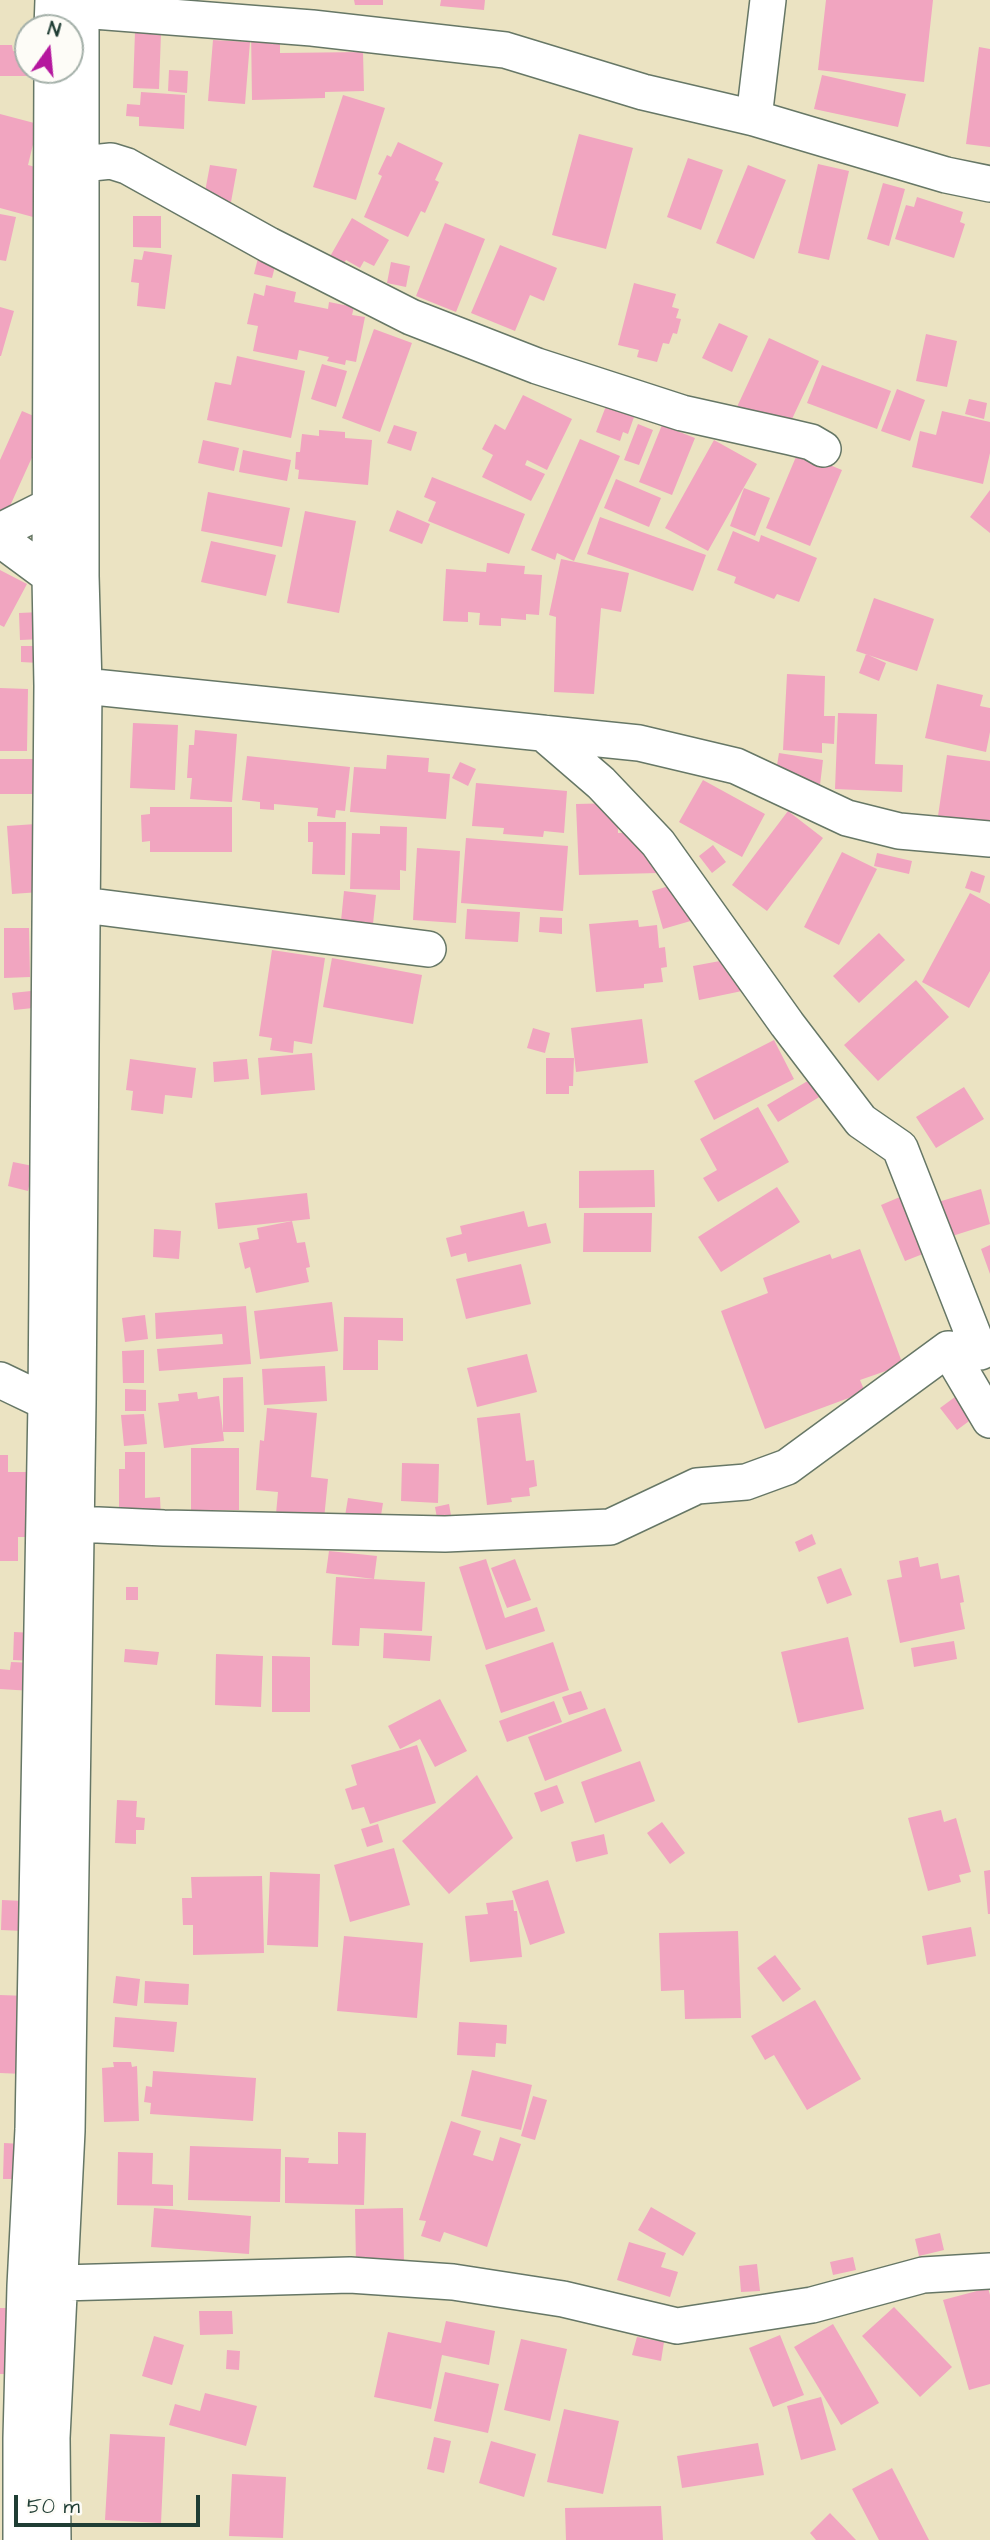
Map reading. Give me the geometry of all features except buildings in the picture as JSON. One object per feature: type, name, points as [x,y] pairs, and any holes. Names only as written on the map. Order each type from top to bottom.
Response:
[{"type":"street","points":[[754,118],[768,0]]},
{"type":"street","points":[[21,2540],[21,2438],[13,2282],[50,2130],[76,1524],[84,686],[81,576],[82,164],[67,9],[312,28],[505,50],[643,92],[754,118],[946,174],[990,184]]},
{"type":"street","points":[[52,84],[52,686],[46,1402],[50,2130],[61,2283],[52,2438],[53,2540]]},
{"type":"street","points":[[82,164],[111,161],[127,166],[270,245],[411,317],[537,366],[682,413],[811,442],[823,449]]},
{"type":"street","points":[[0,531],[50,506]]},
{"type":"street","points":[[0,539],[50,576]]},
{"type":"street","points":[[84,686],[651,746],[736,766],[847,818],[899,831],[990,839]]},
{"type":"street","points":[[543,733],[601,783],[658,843],[787,1024],[861,1121],[900,1148],[973,1349],[990,1420]]},
{"type":"street","points":[[83,905],[428,948]]},
{"type":"street","points":[[76,1524],[177,1529],[445,1534],[610,1527],[697,1486],[746,1482],[786,1467],[973,1349]]},
{"type":"street","points":[[0,1380],[46,1402]]},
{"type":"street","points":[[61,2283],[350,2275],[453,2281],[563,2299],[677,2326],[812,2305],[923,2275],[990,2272]]}]
